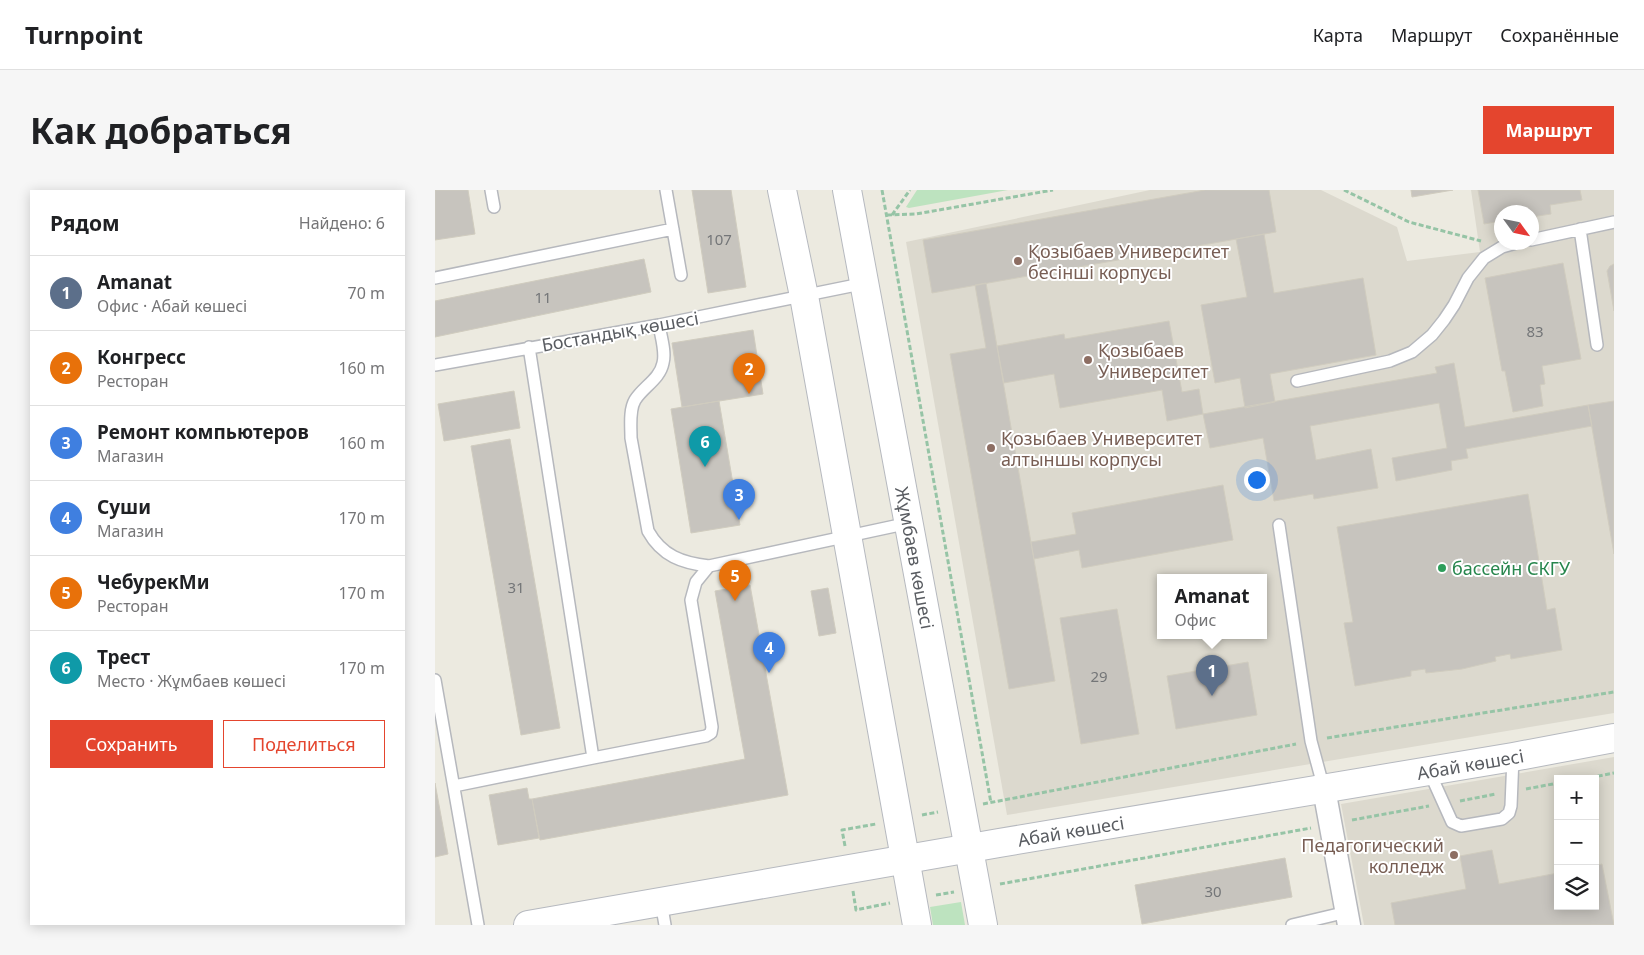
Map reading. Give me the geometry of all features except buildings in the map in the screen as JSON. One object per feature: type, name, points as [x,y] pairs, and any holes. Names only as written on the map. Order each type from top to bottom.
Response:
[{"type":"main road","points":[[783,190],[804,296],[917,925]]},
{"type":"main road","name":"Жұмбаев көшесі","points":[[847,190],[910,522],[983,925]]},
{"type":"main road","name":"Абай көшесі","points":[[529,925],[663,914],[905,860],[1513,757],[1614,738]]},
{"type":"street","points":[[1323,789],[1348,919]]},
{"type":"lane","points":[[491,190],[494,207]]},
{"type":"lane","points":[[666,190],[681,275]]},
{"type":"lane","points":[[1539,238],[1614,222]]},
{"type":"lane","points":[[435,278],[673,229]]},
{"type":"lane","points":[[1580,229],[1597,346]]},
{"type":"lane","points":[[1297,381],[1390,361],[1412,352],[1432,335],[1444,320],[1475,268],[1484,258],[1497,250]]},
{"type":"lane","name":"Бостандық көшесі","points":[[435,365],[659,325],[865,283]]},
{"type":"lane","points":[[659,325],[663,365],[656,377],[634,401],[631,415],[631,438],[648,531],[661,549],[683,562],[709,566],[910,522]]},
{"type":"lane","points":[[529,347],[593,758]]},
{"type":"lane","points":[[1279,525],[1311,741],[1323,789]]},
{"type":"lane","points":[[454,786],[706,736],[711,733],[712,727],[691,600],[696,582],[709,566]]},
{"type":"lane","points":[[435,680],[478,925]]},
{"type":"lane","points":[[1429,771],[1452,822],[1458,825],[1502,819],[1506,817],[1510,809],[1513,757]]},
{"type":"lane","points":[[1292,925],[1348,919]]},
{"type":"path","points":[[882,190],[991,803]]},
{"type":"path","points":[[892,216],[910,190]]},
{"type":"path","points":[[887,215],[916,214],[1053,190]]},
{"type":"path","points":[[1344,190],[1409,222],[1494,245]]},
{"type":"path","points":[[1599,776],[1614,773]]},
{"type":"path","points":[[1005,883],[1554,784]]},
{"type":"shaded area","points":[[1150,190],[1321,190],[1397,227],[1407,261],[1480,252],[1471,190],[1614,190],[1614,713],[1007,815],[906,242]]},
{"type":"shaded area","name":"Педагогический колледж","points":[[1614,757],[1614,925],[1364,925],[1341,804]]},
{"type":"green space","points":[[917,190],[1008,190],[906,207]]},
{"type":"green space","points":[[961,902],[965,925],[933,925],[930,907]]},
{"type":"place","name":"Қозыбаев Университет бесінші корпусы","points":[[1018,261]]},
{"type":"place","name":"Қозыбаев Университет","points":[[1088,360]]},
{"type":"place","name":"Конгресс","points":[[749,394]]},
{"type":"place","name":"Қозыбаев Университет алтыншы корпусы","points":[[991,448]]},
{"type":"place","name":"Трест","points":[[705,467]]},
{"type":"place","name":"Ремонт компьютеров","points":[[739,520]]},
{"type":"place","name":"бассейн СКГУ","points":[[1442,568]]},
{"type":"place","name":"ЧебурекМи","points":[[735,601]]},
{"type":"place","name":"Суши","points":[[769,673]]},
{"type":"place","name":"Amanat","points":[[1212,696]]},
{"type":"place","name":"Педагогический колледж","points":[[1454,855]]}]
